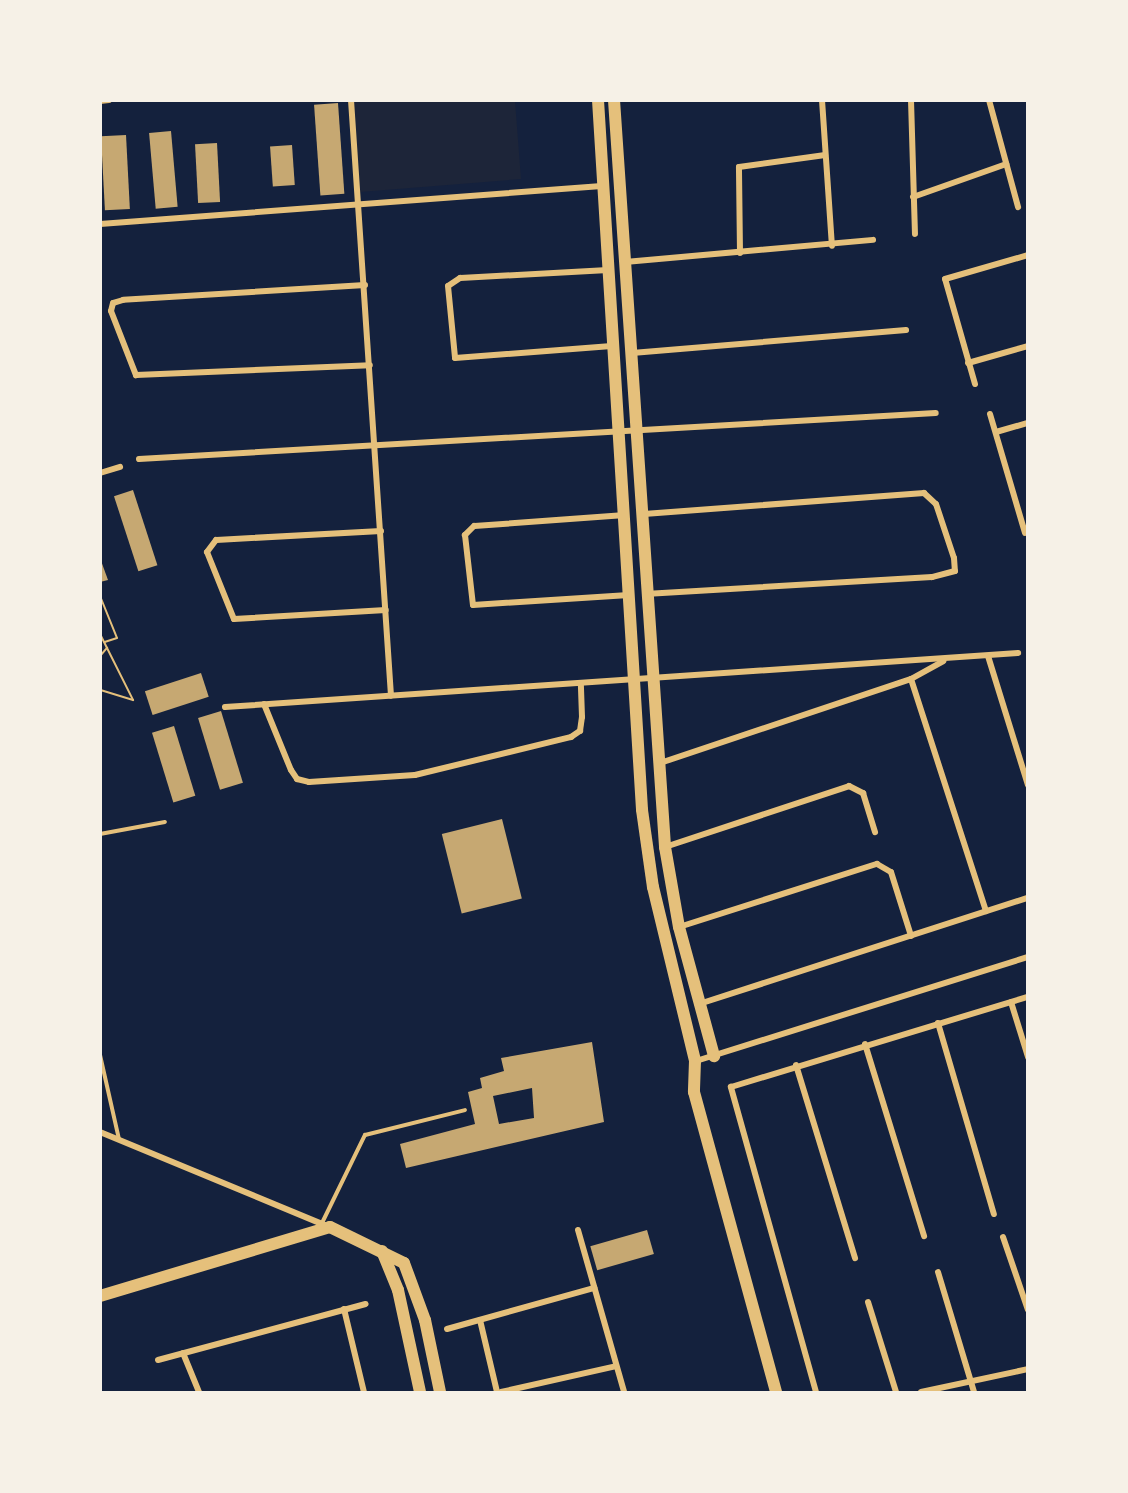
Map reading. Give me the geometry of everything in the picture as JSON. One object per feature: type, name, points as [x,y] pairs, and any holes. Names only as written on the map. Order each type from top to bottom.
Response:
[{"type":"main road","points":[[598,100],[612,346],[626,515],[634,680],[653,887],[695,1061],[694,1092],[776,1392]]},
{"type":"main road","points":[[614,100],[650,594],[665,847],[679,927],[714,1056]]},
{"type":"main road","points":[[100,1296],[326,1226],[382,1251],[411,1274],[440,1392]]},
{"type":"main road","points":[[382,1251],[398,1290],[420,1392]]},
{"type":"street","points":[[100,101],[109,100]]},
{"type":"street","points":[[351,100],[391,696]]},
{"type":"street","points":[[822,100],[832,246]]},
{"type":"street","points":[[911,100],[915,234]]},
{"type":"street","points":[[989,100],[1018,207]]},
{"type":"street","points":[[740,253],[739,167],[825,155]]},
{"type":"street","points":[[914,197],[1006,164]]},
{"type":"street","points":[[100,224],[602,186]]},
{"type":"street","points":[[625,261],[832,246],[873,240]]},
{"type":"street","points":[[975,384],[945,279],[1028,255]]},
{"type":"street","points":[[608,270],[460,278],[448,286],[452,353],[463,361],[612,346]]},
{"type":"street","points":[[365,285],[123,300],[113,303],[111,311],[136,375],[370,365]]},
{"type":"street","points":[[631,353],[906,330]]},
{"type":"street","points":[[968,363],[1028,346]]},
{"type":"street","points":[[140,459],[376,448],[638,429],[936,413]]},
{"type":"street","points":[[990,414],[1025,532]]},
{"type":"street","points":[[996,432],[1028,423]]},
{"type":"street","points":[[100,473],[120,467]]},
{"type":"street","points":[[644,513],[924,493],[936,504],[954,558],[955,571],[932,577],[650,594]]},
{"type":"street","points":[[1018,510],[1028,507]]},
{"type":"street","points":[[626,515],[474,526],[465,535],[473,605],[629,595]]},
{"type":"street","points":[[381,531],[216,540],[207,552],[234,619],[386,610]]},
{"type":"street","points":[[225,707],[634,680],[914,658],[943,661],[1018,653]]},
{"type":"street","points":[[988,656],[1028,785]]},
{"type":"street","points":[[659,763],[911,679],[943,661]]},
{"type":"street","points":[[911,679],[986,911]]},
{"type":"street","points":[[264,704],[297,779],[415,775],[571,737],[580,730],[582,683]]},
{"type":"street","points":[[665,847],[849,786],[863,793],[875,832]]},
{"type":"street","points":[[679,927],[877,864],[891,872],[911,936]]},
{"type":"street","points":[[699,1004],[1028,898]]},
{"type":"street","points":[[695,1061],[1028,957]]},
{"type":"street","points":[[816,1392],[731,1087],[865,1044],[1028,998]]},
{"type":"street","points":[[1011,1002],[1028,1057]]},
{"type":"street","points":[[938,1023],[994,1214]]},
{"type":"street","points":[[865,1044],[924,1236]]},
{"type":"street","points":[[796,1065],[855,1258]]},
{"type":"street","points":[[100,1132],[326,1226]]},
{"type":"street","points":[[578,1230],[624,1392]]},
{"type":"street","points":[[1003,1237],[1028,1310]]},
{"type":"street","points":[[938,1272],[974,1392]]},
{"type":"street","points":[[447,1329],[594,1288]]},
{"type":"street","points":[[868,1302],[896,1392]]},
{"type":"street","points":[[158,1360],[366,1304]]},
{"type":"street","points":[[345,1309],[362,1392]]},
{"type":"street","points":[[480,1320],[499,1392],[616,1366]]},
{"type":"street","points":[[183,1353],[199,1392]]},
{"type":"street","points":[[921,1392],[1028,1369]]},
{"type":"lane","points":[[100,834],[165,822]]},
{"type":"lane","points":[[100,1055],[119,1140]]},
{"type":"lane","points":[[326,1226],[365,1135],[465,1110]]},
{"type":"path","points":[[100,596],[117,638],[104,642]]},
{"type":"path","points":[[100,634],[133,700],[100,690]]},
{"type":"path","points":[[100,656],[107,648]]},
{"type":"shaded area","points":[[354,101],[515,101],[521,179],[360,192]]},
{"type":"building","points":[[338,103],[344,194],[320,195],[314,105]]},
{"type":"building","points":[[171,131],[178,207],[156,209],[149,133]]},
{"type":"building","points":[[126,135],[130,209],[105,210],[101,136]]},
{"type":"building","points":[[217,143],[220,202],[198,203],[195,144]]},
{"type":"building","points":[[292,145],[295,185],[273,186],[270,147]]},
{"type":"building","points":[[133,490],[157,565],[138,571],[114,496]]},
{"type":"building","points":[[100,558],[108,580],[100,582]]},
{"type":"building","points":[[201,673],[209,697],[153,715],[145,691]]},
{"type":"building","points":[[221,711],[243,783],[220,790],[198,718]]},
{"type":"building","points":[[174,726],[195,796],[173,803],[152,733]]},
{"type":"building","points":[[502,819],[522,899],[462,914],[442,834]]},
{"type":"building","points":[[592,1042],[604,1122],[406,1168],[400,1144],[475,1124],[468,1092],[482,1088],[480,1078],[504,1071],[501,1058]],"holes":[[[532,1088],[534,1118],[499,1124],[493,1096]]]},
{"type":"building","points":[[647,1230],[654,1254],[597,1270],[590,1246]]}]
